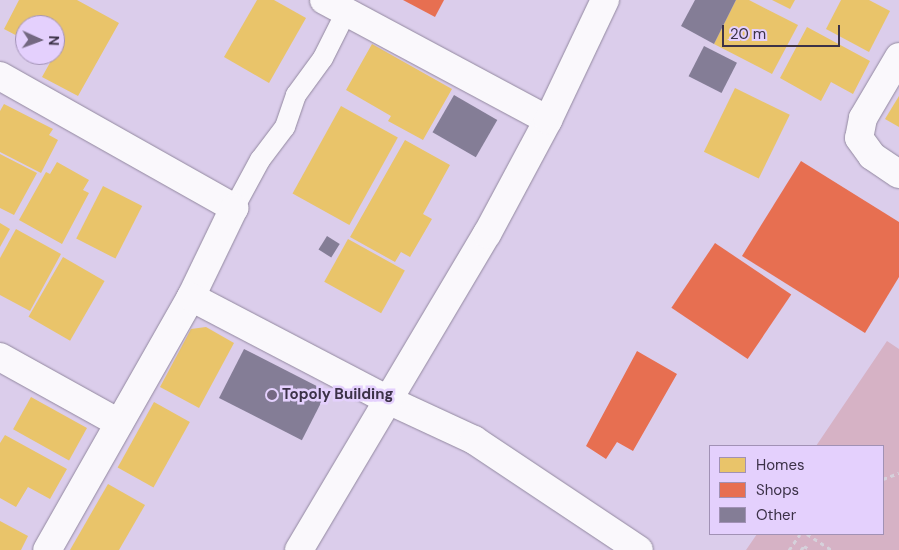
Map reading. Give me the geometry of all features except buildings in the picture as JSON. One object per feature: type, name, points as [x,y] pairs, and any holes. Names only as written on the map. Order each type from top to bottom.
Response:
[{"type":"street","points":[[299,550],[390,401],[548,120],[605,0]]},
{"type":"street","points":[[335,6],[548,120]]},
{"type":"street","points":[[899,57],[863,118],[859,138],[872,156],[899,174]]},
{"type":"street","points":[[0,76],[234,208],[191,297],[47,550]]},
{"type":"street","points":[[191,297],[390,401],[474,440],[639,550]]},
{"type":"street","points":[[0,357],[119,422]]},
{"type":"lane","points":[[234,208],[260,160],[285,127],[296,95],[322,58],[335,6]]},
{"type":"path","points":[[884,479],[899,473]]},
{"type":"path","points":[[789,550],[799,535]]},
{"type":"path","points":[[809,535],[832,550]]},
{"type":"path","points":[[801,550],[804,546],[811,550]]},
{"type":"shaded area","points":[[887,341],[899,349],[899,550],[746,550],[756,535],[884,535],[884,445],[817,445]]},
{"type":"place","name":"Topoly Building","points":[[272,395]]}]
